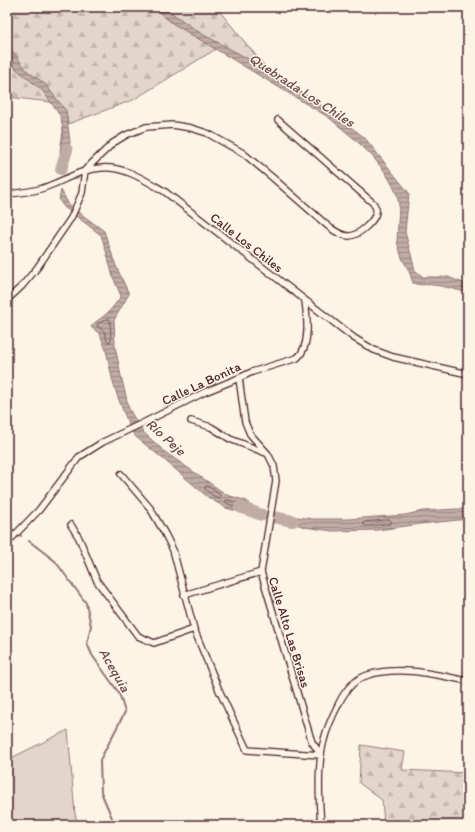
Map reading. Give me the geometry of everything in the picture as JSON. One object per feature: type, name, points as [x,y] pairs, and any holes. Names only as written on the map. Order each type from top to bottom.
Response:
[{"type":"street","points":[[7,300],[22,286],[37,268],[76,210],[82,193],[85,170],[113,143],[126,135],[146,127],[173,125],[191,128],[207,134],[243,153],[336,232],[343,236],[356,235],[373,219],[376,212],[376,207],[278,120]]},
{"type":"street","name":"Calle Los Chiles","points":[[7,194],[41,188],[85,170],[102,168],[115,169],[133,175],[164,191],[354,338],[374,350],[393,357],[468,374]]},
{"type":"street","name":"Calle La Bonita","points":[[7,543],[39,510],[79,457],[103,442],[205,392],[252,372],[297,358],[301,354],[308,325],[305,300]]},
{"type":"street","name":"Calle Alto Las Brisas","points":[[239,378],[245,422],[250,434],[268,454],[274,466],[276,481],[261,572],[310,736],[312,742],[321,755]]},
{"type":"street","points":[[191,421],[212,427],[230,439],[268,454]]},
{"type":"street","points":[[121,474],[150,508],[166,534],[173,550],[194,629],[219,690],[247,750],[321,755]]},
{"type":"street","points":[[71,525],[79,538],[97,581],[138,636],[154,642],[194,629]]},
{"type":"street","points":[[184,595],[261,572]]},
{"type":"street","points":[[321,825],[320,774],[321,755],[324,740],[333,714],[349,687],[357,680],[367,675],[380,672],[420,672],[468,681]]},
{"type":"green space","points":[[7,7],[156,7],[162,15],[174,24],[216,49],[133,100],[68,124],[66,111],[44,83],[27,71],[7,44]]},
{"type":"green space","points":[[165,7],[216,7],[267,69],[200,33]]},
{"type":"green space","points":[[7,54],[16,68],[43,91],[51,102],[7,97]]},
{"type":"green space","points":[[68,730],[75,814],[78,825],[7,825],[7,760]]},
{"type":"green space","points":[[361,745],[405,752],[402,770],[468,773],[468,825],[384,825],[382,800],[359,783]]},
{"type":"water","points":[[156,7],[165,7],[200,33],[267,69],[335,115],[364,137],[409,193],[405,232],[415,270],[423,277],[448,277],[468,285],[468,293],[442,286],[413,283],[397,242],[399,205],[397,195],[385,172],[357,141],[328,117],[174,24],[162,15]]},
{"type":"water","points":[[7,44],[27,71],[44,83],[66,111],[70,142],[66,161],[62,165],[60,151],[63,131],[61,117],[43,91],[15,68],[7,54]]},
{"type":"water","points":[[61,190],[69,205],[104,231],[116,266],[129,294],[114,320],[115,346],[129,409],[142,431],[165,452],[227,495],[247,501],[255,513],[250,515],[226,508],[209,498],[136,437],[131,431],[117,395],[106,350],[100,334],[91,327],[114,306],[121,296],[113,277],[101,235],[64,207],[59,200]]},
{"type":"water","points":[[468,509],[468,519],[378,530],[332,531],[305,527],[277,518],[290,516],[313,519],[349,519],[405,515],[423,511]]},
{"type":"waterway","name":"Río Peje","points":[[61,169],[67,150]]},
{"type":"waterway","name":"Río Peje","points":[[240,507],[262,515]]},
{"type":"waterway","name":"Río Peje","points":[[273,517],[293,521]]},
{"type":"waterway","name":"Acequia","points":[[7,525],[21,536]]},
{"type":"waterway","name":"Acequia","points":[[29,541],[55,561],[86,603],[91,626],[87,643],[92,655],[119,693],[125,712],[100,760],[101,792],[115,825]]},
{"type":"water label","name":"Quebrada Los Chiles","points":[[302,90]]}]
